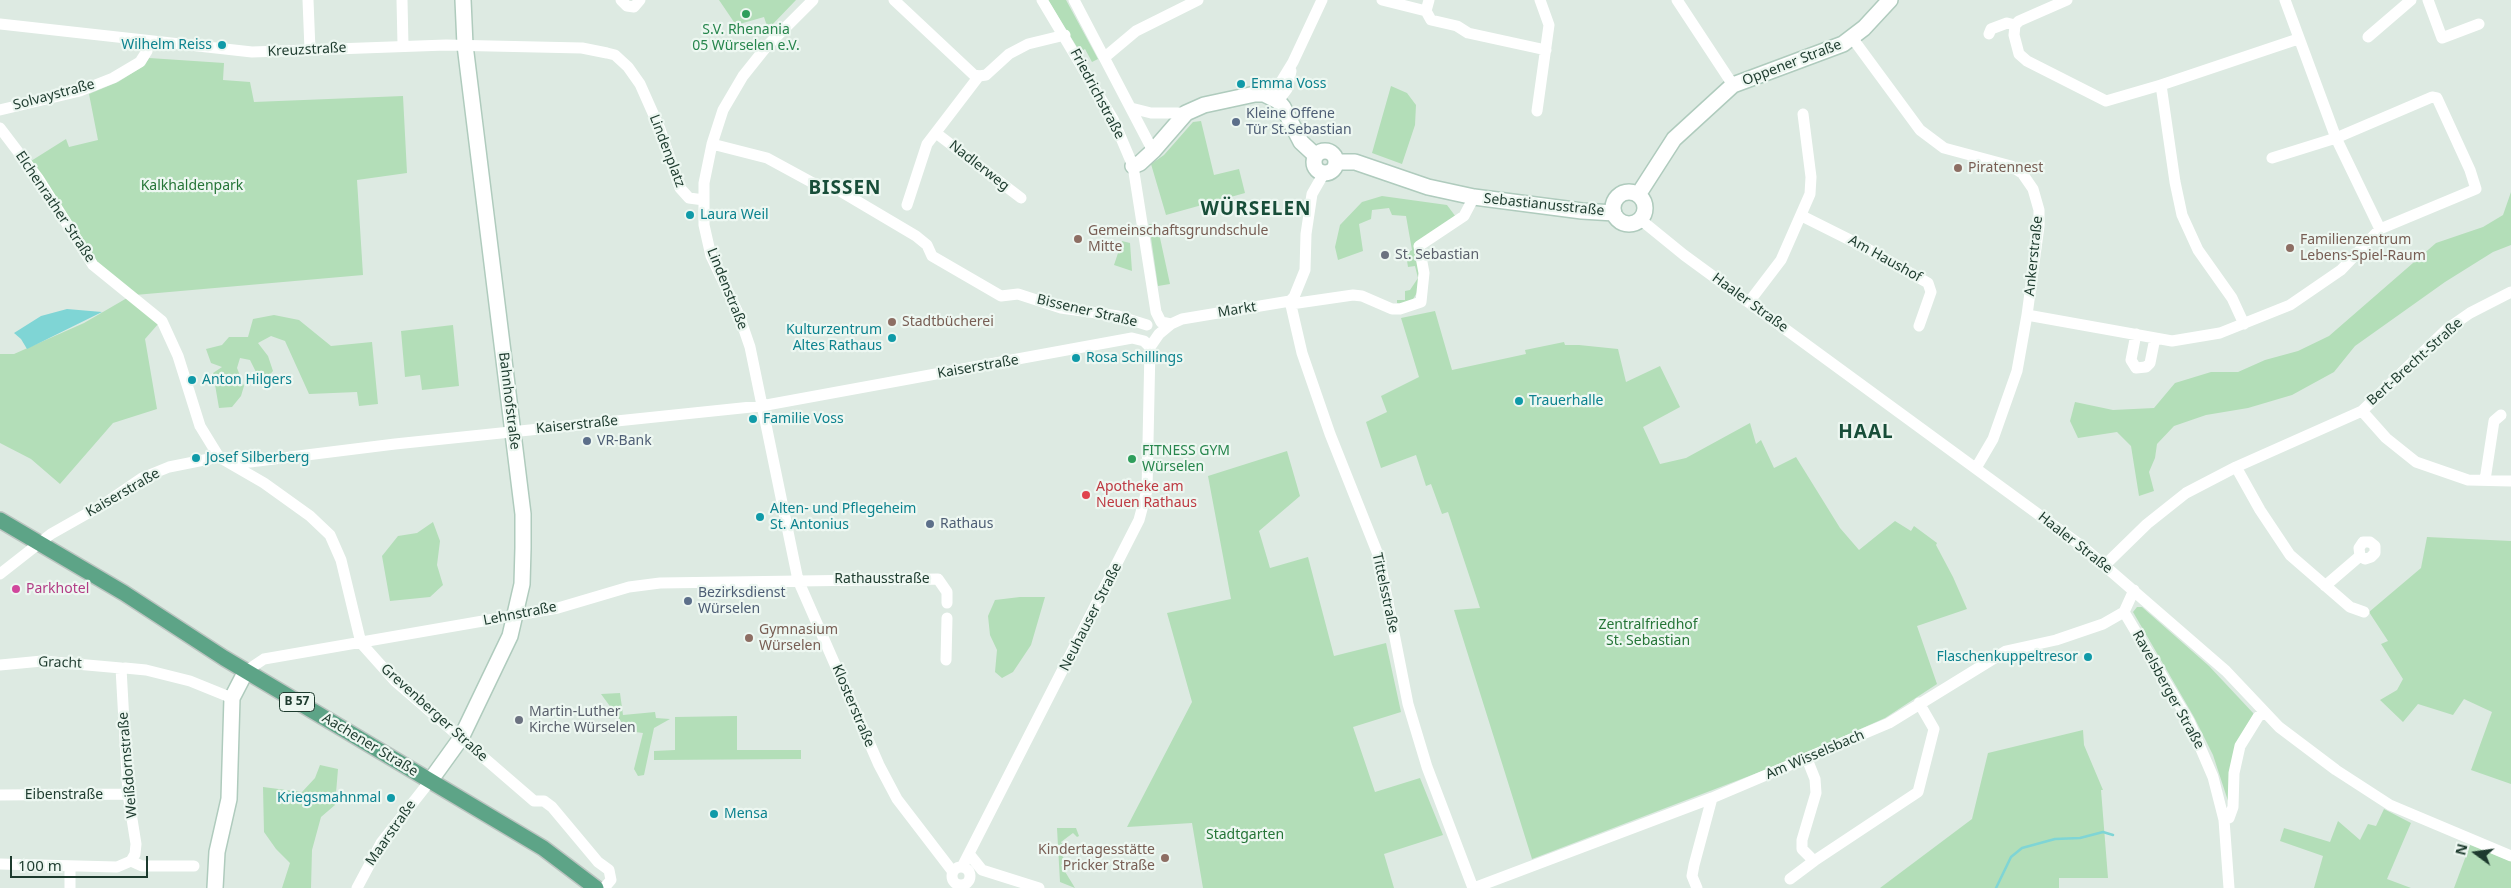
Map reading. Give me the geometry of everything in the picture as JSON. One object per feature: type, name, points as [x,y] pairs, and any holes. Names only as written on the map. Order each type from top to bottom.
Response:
[{"type":"main road","name":"B 57","points":[[0,520],[39,542]]},
{"type":"main road","name":"Aachener Straße","points":[[39,542],[246,671],[543,848],[596,888]]},
{"type":"street","points":[[308,0],[310,50]]},
{"type":"street","points":[[402,0],[403,45]]},
{"type":"street","name":"Bahnhofstraße","points":[[430,781],[461,738],[502,656],[516,615],[522,584],[523,514],[465,45],[462,0]]},
{"type":"street","points":[[620,0],[627,6],[634,6],[640,0]]},
{"type":"street","name":"Lindenplatz","points":[[615,55],[628,67],[640,84],[660,129],[680,188],[689,198],[704,200],[704,183],[712,144],[723,110],[743,76],[780,32],[813,0]]},
{"type":"street","points":[[894,0],[974,75],[986,75],[1010,54],[1028,44],[1065,35]]},
{"type":"street","name":"Friedrichstraße","points":[[1042,0],[1065,35],[1114,119],[1133,166],[1156,312]]},
{"type":"street","points":[[1074,0],[1153,152]]},
{"type":"street","points":[[1105,57],[1136,31],[1198,0]]},
{"type":"street","points":[[1274,99],[1322,0]]},
{"type":"street","points":[[1537,111],[1549,25],[1540,0]]},
{"type":"street","points":[[1677,0],[1733,85]]},
{"type":"street","name":"Oppener Straße","points":[[1638,195],[1674,139],[1733,85],[1831,50],[1853,38],[1890,0]]},
{"type":"street","points":[[2066,0],[2019,21],[2015,25],[2014,35],[2020,54],[2027,61],[2098,98],[2113,100],[2162,86],[2298,39]]},
{"type":"street","points":[[2285,0],[2336,138],[2380,228]]},
{"type":"street","points":[[2368,37],[2411,0]]},
{"type":"street","points":[[2428,0],[2442,38],[2479,24]]},
{"type":"street","points":[[1386,1],[1427,6],[1431,20],[1457,26],[1468,33],[1546,50]]},
{"type":"street","points":[[1989,34],[1992,29],[2007,22],[2015,25]]},
{"type":"street","name":"Kreuzstraße","points":[[0,24],[252,52],[403,45],[465,45],[582,48],[615,55]]},
{"type":"street","name":"Ankerstraße","points":[[1853,38],[1920,130],[1944,148],[2011,166],[2022,173],[2033,189],[2039,210],[2039,226],[2027,315],[2011,392],[1993,439],[1976,468]]},
{"type":"street","name":"Solvaystraße","points":[[0,110],[80,90],[113,78],[140,62],[148,51],[149,42]]},
{"type":"street","name":"Nadlerweg","points":[[907,205],[922,154],[979,76]]},
{"type":"street","points":[[2162,86],[2175,182],[2182,215],[2198,250],[2232,298],[2244,324]]},
{"type":"street","points":[[1131,108],[1151,113],[1186,113],[1204,105],[1244,95],[1264,94],[1274,99],[1283,107],[1301,142],[1315,156],[1315,166],[1324,173]]},
{"type":"street","points":[[2027,315],[2172,341],[2220,333],[2290,306],[2341,270],[2380,228],[2476,189],[2470,170],[2442,105],[2437,98],[2432,97],[2336,138],[2272,158]]},
{"type":"street","points":[[1133,166],[1140,163],[1153,152],[1186,113]]},
{"type":"street","points":[[1749,302],[1781,260],[1802,216],[1810,194],[1812,177],[1803,114]]},
{"type":"street","name":"Elchenrather Straße","points":[[0,128],[38,178],[93,265],[162,321],[178,356],[200,426],[219,457]]},
{"type":"street","name":"Nadlerweg","points":[[936,133],[1021,198]]},
{"type":"street","name":"Bissener Straße","points":[[712,144],[767,158],[824,188],[835,188],[916,236],[927,245],[932,256],[1001,296],[1018,294],[1062,308],[1118,316],[1147,325]]},
{"type":"street","points":[[1290,302],[1299,290],[1305,270],[1306,234],[1312,194],[1324,173],[1333,169],[1336,162],[1334,155],[1328,151],[1321,151],[1315,156]]},
{"type":"street","name":"Sebastianusstraße","points":[[1336,162],[1355,162],[1428,187],[1474,197],[1582,211],[1614,213]]},
{"type":"street","points":[[1627,192],[1638,195],[1645,206],[1641,220],[1632,224],[1623,223],[1614,213],[1614,202],[1627,192]]},
{"type":"street","name":"Sebastianusstraße","points":[[1421,302],[1424,273],[1419,246],[1464,216],[1474,197]]},
{"type":"street","name":"Lindenstraße","points":[[704,200],[704,225],[711,256],[739,315],[750,347],[762,406]]},
{"type":"street","name":"Am Haushof","points":[[1802,216],[1866,248],[1928,283],[1931,292],[1919,326]]},
{"type":"street","name":"Haaler Straße","points":[[1641,220],[2105,565],[2226,671],[2264,712],[2297,741],[2365,791],[2416,817],[2511,856]]},
{"type":"street","name":"Bert-Brecht-Straße","points":[[2105,565],[2161,511],[2199,486],[2236,467],[2362,411],[2447,329],[2470,313],[2511,292]]},
{"type":"street","name":"Markt","points":[[1150,347],[1171,324],[1200,315],[1353,295],[1362,296],[1392,309],[1400,309],[1421,302]]},
{"type":"street","name":"Tittelsstraße","points":[[1290,302],[1305,362],[1330,434],[1379,557],[1408,704],[1427,767],[1473,888]]},
{"type":"street","points":[[1132,338],[1147,325],[1156,312],[1161,322],[1171,324]]},
{"type":"street","points":[[2136,334],[2131,360],[2136,368],[2146,367],[2150,363],[2155,338]]},
{"type":"street","points":[[1132,338],[1144,341],[1150,347]]},
{"type":"street","name":"Kaiserstraße","points":[[0,574],[39,542],[155,472],[219,457],[250,462],[762,406],[1132,338]]},
{"type":"street","name":"Neuhauser Straße","points":[[959,880],[1140,520],[1147,490],[1150,347]]},
{"type":"street","name":"Klosterstraße","points":[[762,406],[798,580],[879,765],[897,799],[959,880]]},
{"type":"street","points":[[2362,411],[2386,438],[2416,462],[2468,480],[2511,480]]},
{"type":"street","points":[[2485,480],[2494,421],[2501,415]]},
{"type":"street","name":"Grevenberger Straße","points":[[219,457],[264,483],[310,516],[330,535],[341,560],[361,643],[395,681],[534,801],[544,801],[552,807],[598,862],[609,870],[611,880],[604,888]]},
{"type":"street","points":[[2236,467],[2260,510],[2290,555],[2350,607],[2364,612]]},
{"type":"street","points":[[2325,586],[2360,556]]},
{"type":"street","name":"Rathausstraße","points":[[798,580],[938,579],[947,592],[947,603]]},
{"type":"street","name":"Lehnstraße","points":[[246,671],[264,659],[558,608],[629,587],[660,583],[767,583],[798,580]]},
{"type":"street","points":[[2124,612],[2134,590]]},
{"type":"street","name":"Am Wisselsbach","points":[[1473,888],[1712,798],[1807,759],[1888,723],[2006,651],[2056,640],[2103,624],[2124,612]]},
{"type":"street","name":"Ravelsberger Straße","points":[[2124,612],[2189,721],[2213,777],[2224,820],[2229,888]]},
{"type":"street","points":[[946,660],[947,618]]},
{"type":"street","name":"Gracht","points":[[0,665],[42,661],[146,670],[190,681],[232,698]]},
{"type":"street","name":"Weißdornstraße","points":[[123,668],[128,794],[136,844],[135,854],[131,861]]},
{"type":"street","points":[[215,888],[217,852],[229,800],[232,698],[246,671]]},
{"type":"street","points":[[1790,880],[1814,861],[1918,792],[1934,729],[1919,703]]},
{"type":"street","points":[[2224,820],[2229,818],[2233,808],[2234,773],[2240,746],[2258,717],[2264,712]]},
{"type":"street","points":[[1807,759],[1815,779],[1816,793],[1802,840],[1802,849],[1814,861]]},
{"type":"street","name":"Maarstraße","points":[[357,888],[381,843],[430,781]]},
{"type":"street","name":"Eibenstraße","points":[[0,795],[128,794]]},
{"type":"street","points":[[1697,888],[1692,876],[1712,798]]},
{"type":"street","points":[[970,855],[982,870],[1039,888]]},
{"type":"street","points":[[0,864],[117,867],[131,861],[142,866],[194,866]]},
{"type":"street","points":[[70,866],[70,888]]},
{"type":"street","points":[[959,880],[982,870]]},
{"type":"green space","name":"S.V. Rhenania 05 Würselen e.V.","points":[[719,0],[796,0],[771,26],[767,26],[764,17],[736,25]]},
{"type":"green space","points":[[1048,0],[1066,0],[1098,59],[1092,62],[1085,49],[1080,52]]},
{"type":"green space","name":"Kalkhaldenpark","points":[[149,58],[224,63],[223,80],[250,82],[254,102],[403,96],[407,173],[357,180],[363,275],[135,295],[96,263],[31,161],[66,139],[69,147],[98,140],[89,94],[118,82],[145,65]]},
{"type":"green space","points":[[1391,86],[1407,93],[1416,105],[1415,125],[1402,164],[1372,153]]},
{"type":"green space","points":[[1201,121],[1214,175],[1239,169],[1245,193],[1166,215],[1151,164],[1164,155],[1193,122]]},
{"type":"green space","points":[[2511,192],[2511,245],[2493,252],[2445,282],[2355,346],[2334,372],[2292,395],[2248,408],[2206,415],[2174,426],[2157,444],[2155,458],[2149,472],[2154,491],[2139,496],[2131,446],[2117,432],[2078,438],[2070,421],[2075,402],[2113,410],[2154,408],[2175,383],[2211,372],[2238,372],[2265,360],[2298,351],[2329,336],[2436,243],[2483,227],[2503,215]]},
{"type":"green space","points":[[1382,196],[1447,205],[1456,217],[1420,240],[1421,274],[1419,289],[1412,301],[1405,304],[1397,303],[1397,300],[1405,300],[1405,291],[1410,290],[1418,278],[1415,266],[1408,267],[1406,254],[1412,250],[1406,216],[1392,215],[1389,208],[1372,210],[1371,219],[1359,224],[1363,251],[1338,260],[1335,247],[1340,225],[1362,202]]},
{"type":"green space","points":[[1149,224],[1157,224],[1170,284],[1158,286]]},
{"type":"green space","points":[[1122,241],[1130,243],[1132,271],[1114,265]]},
{"type":"green space","points":[[127,298],[159,323],[145,339],[157,409],[113,423],[60,484],[31,459],[0,443],[0,354],[14,354],[84,323]]},
{"type":"green space","name":"Zentralfriedhof St. Sebastian","points":[[1435,311],[1452,370],[1526,354],[1525,350],[1564,342],[1565,345],[1618,349],[1626,382],[1660,366],[1680,407],[1643,427],[1660,464],[1686,458],[1750,423],[1756,444],[1761,440],[1774,468],[1796,457],[1840,528],[1859,550],[1895,521],[1911,531],[1914,526],[1937,543],[1936,545],[1967,609],[1917,626],[1937,684],[1885,718],[1791,760],[1532,859],[1454,610],[1480,608],[1448,512],[1442,514],[1431,484],[1426,486],[1416,455],[1381,468],[1366,422],[1387,412],[1381,396],[1419,377],[1401,318]]},
{"type":"green space","points":[[274,315],[299,320],[331,346],[372,342],[378,404],[359,406],[357,392],[309,394],[285,341],[271,336],[258,343],[268,356],[273,371],[266,379],[257,374],[250,360],[240,358],[237,368],[244,386],[241,396],[232,407],[219,408],[213,373],[222,367],[211,363],[206,349],[222,345],[229,337],[248,337],[253,319]]},
{"type":"green space","points":[[453,325],[459,386],[422,390],[420,375],[405,377],[401,331]]},
{"type":"green space","name":"Stadtgarten","points":[[1287,451],[1300,496],[1259,531],[1270,568],[1308,557],[1334,656],[1386,643],[1401,712],[1353,727],[1375,792],[1420,778],[1443,835],[1384,854],[1394,888],[1203,888],[1192,823],[1127,827],[1192,702],[1167,613],[1231,599],[1208,476]]},
{"type":"green space","points":[[433,522],[440,541],[437,565],[443,585],[430,597],[390,601],[382,556],[398,536],[417,533]]},
{"type":"green space","points":[[2427,537],[2511,541],[2511,784],[2471,770],[2492,712],[2464,699],[2453,715],[2418,704],[2403,722],[2380,700],[2397,690],[2403,679],[2381,644],[2388,641],[2369,612],[2421,568]]},
{"type":"green space","points":[[1045,597],[1031,645],[1013,672],[1002,678],[995,672],[997,650],[990,635],[988,616],[995,600]]},
{"type":"green space","points":[[2137,607],[2142,607],[2209,666],[2254,714],[2242,733],[2230,807],[2213,755],[2194,717],[2133,612]]},
{"type":"green space","points":[[620,693],[623,715],[655,712],[656,718],[670,719],[654,728],[644,775],[638,776],[634,769],[643,733],[628,731],[601,694]]},
{"type":"green space","points":[[737,716],[737,750],[801,750],[801,759],[654,760],[654,751],[675,750],[675,717]]},
{"type":"green space","points":[[2083,730],[2084,745],[2103,790],[2101,790],[2108,878],[2059,878],[2059,888],[1880,888],[1972,819],[1988,753]]},
{"type":"green space","points":[[320,765],[338,769],[335,805],[321,817],[312,850],[311,888],[282,888],[290,863],[276,849],[264,832],[263,787],[302,792],[315,778]]},
{"type":"green space","points":[[2384,809],[2411,823],[2387,879],[2411,888],[2314,888],[2323,856],[2280,841],[2284,828],[2330,842],[2338,821],[2360,840],[2368,824],[2376,826]]},
{"type":"green space","points":[[1057,828],[1076,828],[1079,836],[1077,837],[1073,833],[1061,842],[1064,847],[1059,850],[1066,862],[1061,865],[1075,888],[1060,882]]},
{"type":"green space","points":[[2470,845],[2511,861],[2511,888],[2454,888]]},
{"type":"water","points":[[67,309],[102,312],[27,349],[21,339],[14,333],[41,316]]},
{"type":"waterway","points":[[1996,888],[2011,857],[2022,848],[2055,839],[2080,838],[2103,832],[2113,835]]},
{"type":"place","name":"S.V. Rhenania 05 Würselen e.V.","points":[[746,14]]},
{"type":"place","name":"Wilhelm Reiss","points":[[222,45]]},
{"type":"place","name":"Emma Voss","points":[[1241,84]]},
{"type":"place","name":"Kleine Offene Tür St.Sebastian","points":[[1236,122]]},
{"type":"place","name":"Piratennest","points":[[1958,168]]},
{"type":"place","name":"Laura Weil","points":[[690,215]]},
{"type":"place","name":"Gemeinschaftsgrundschule Mitte","points":[[1078,239]]},
{"type":"place","name":"Familienzentrum Lebens-Spiel-Raum","points":[[2290,248]]},
{"type":"place","name":"St. Sebastian","points":[[1385,255]]},
{"type":"place","name":"Stadtbücherei","points":[[892,322]]},
{"type":"place","name":"Kulturzentrum Altes Rathaus","points":[[892,338]]},
{"type":"place","name":"Rosa Schillings","points":[[1076,358]]},
{"type":"place","name":"Anton Hilgers","points":[[192,380]]},
{"type":"place","name":"Trauerhalle","points":[[1519,401]]},
{"type":"place","name":"Familie Voss","points":[[753,419]]},
{"type":"place","name":"VR-Bank","points":[[587,441]]},
{"type":"place","name":"Josef Silberberg","points":[[196,458]]},
{"type":"place","name":"FITNESS GYM Würselen","points":[[1132,459]]},
{"type":"place","name":"Apotheke am Neuen Rathaus","points":[[1086,495]]},
{"type":"place","name":"Alten- und Pflegeheim St. Antonius","points":[[760,517]]},
{"type":"place","name":"Rathaus","points":[[930,524]]},
{"type":"place","name":"Parkhotel","points":[[16,589]]},
{"type":"place","name":"Bezirksdienst Würselen","points":[[688,601]]},
{"type":"place","name":"Gymnasium Würselen","points":[[749,638]]},
{"type":"place","name":"Flaschenkuppeltresor","points":[[2088,657]]},
{"type":"place","name":"Martin-Luther Kirche Würselen","points":[[519,720]]},
{"type":"place","name":"Kriegsmahnmal","points":[[391,798]]},
{"type":"place","name":"Mensa","points":[[714,814]]},
{"type":"place","name":"Kindertagesstätte Pricker Straße","points":[[1165,858]]},
{"type":"district","name":"BISSEN","points":[[845,189]]},
{"type":"district","name":"WÜRSELEN","points":[[1256,210]]},
{"type":"district","name":"HAAL","points":[[1866,433]]}]
